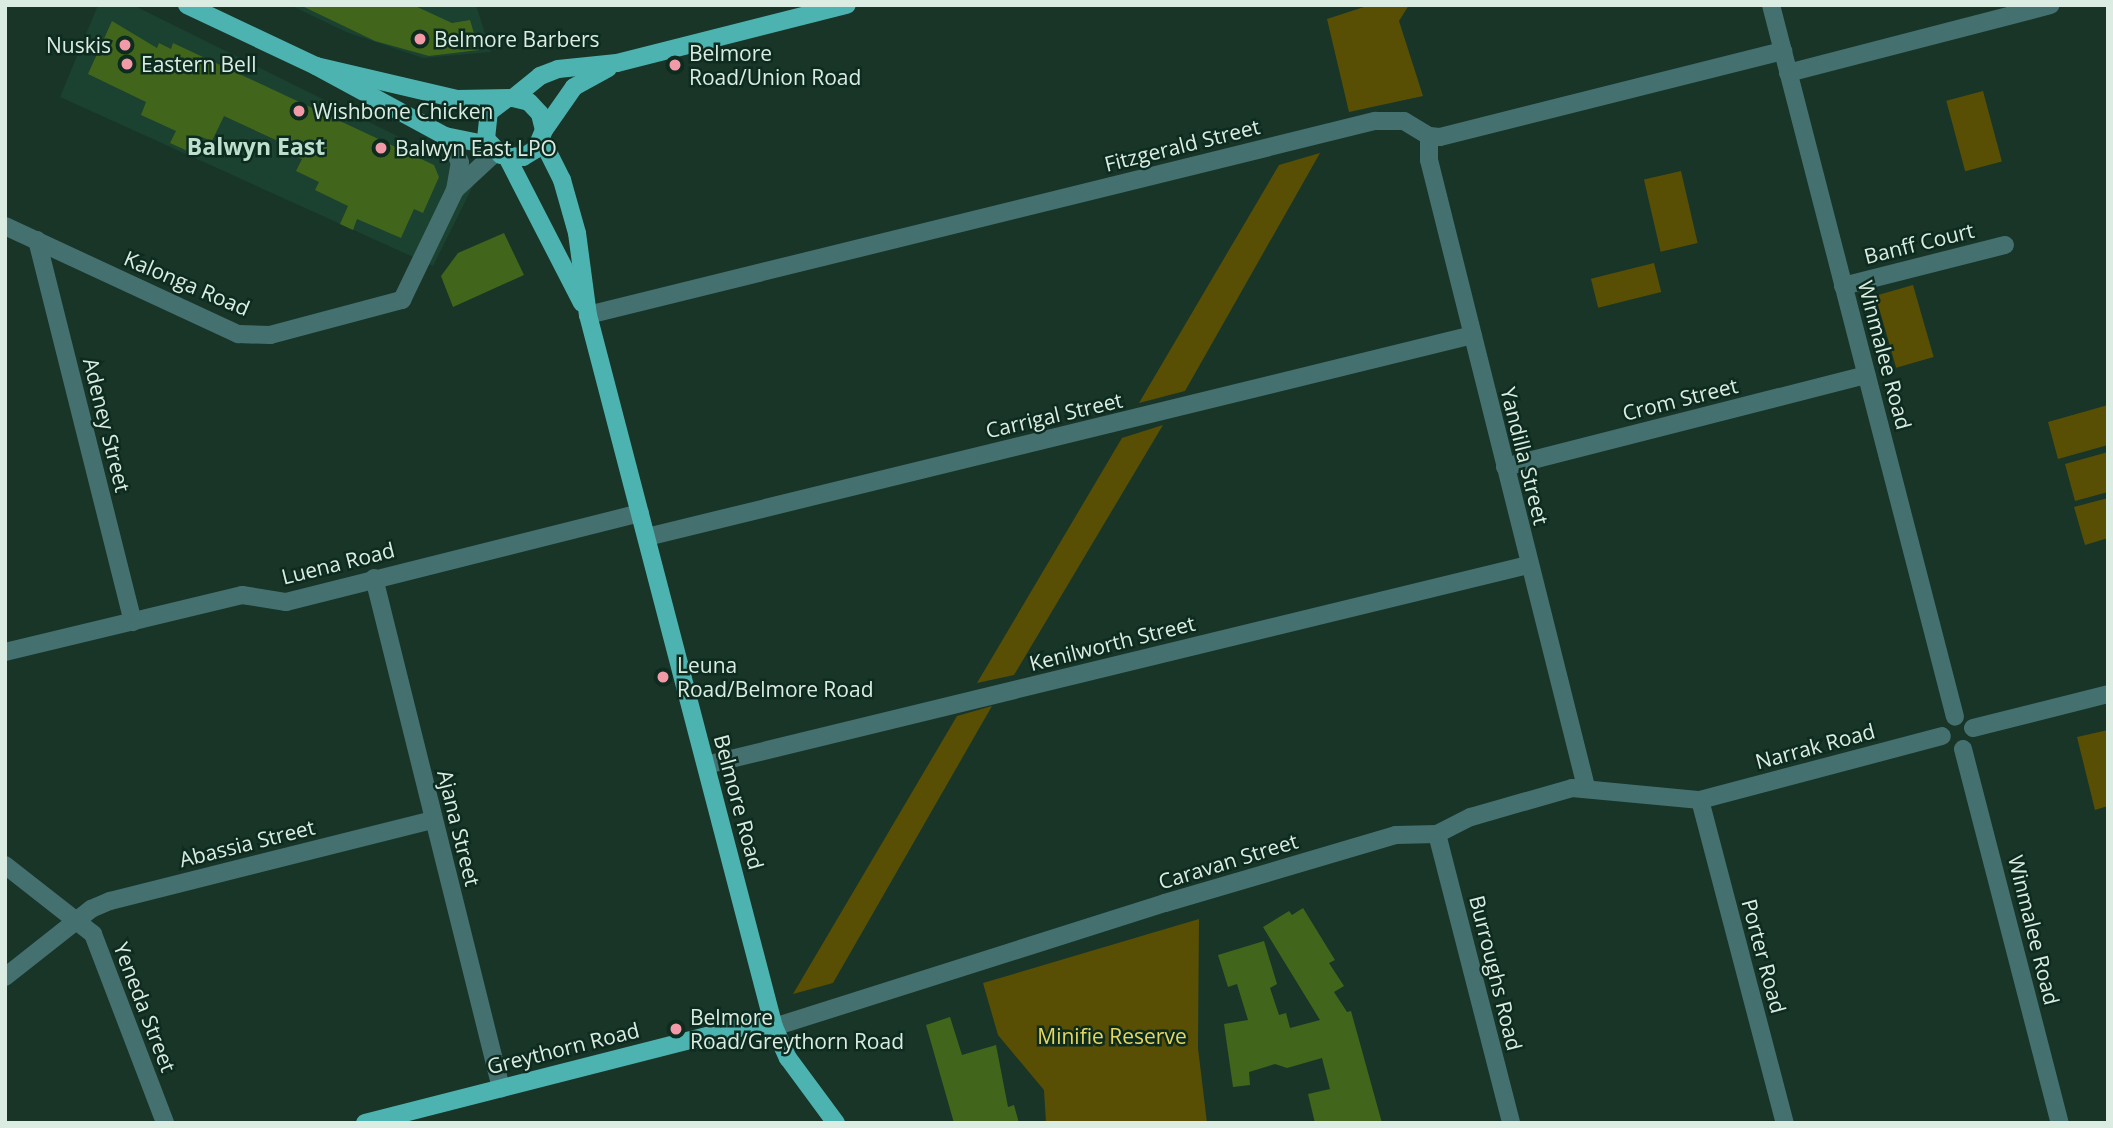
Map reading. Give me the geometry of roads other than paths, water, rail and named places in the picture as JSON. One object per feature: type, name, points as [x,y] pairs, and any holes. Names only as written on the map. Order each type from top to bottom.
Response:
[{"type":"main road","points":[[187,5],[316,65],[445,136],[498,151],[527,155],[574,87],[617,63]]},
{"type":"main road","points":[[498,151],[486,118],[540,76],[558,69],[617,63],[847,5]]},
{"type":"main road","points":[[316,65],[438,95],[509,99]]},
{"type":"main road","name":"Belmore Road","points":[[509,99],[536,107],[543,135],[562,180],[577,233],[588,315],[774,1027],[788,1058],[836,1123]]},
{"type":"main road","name":"Belmore Road","points":[[498,151],[588,315]]},
{"type":"main road","name":"Greythorn Road","points":[[365,1123],[737,1028],[774,1027]]},
{"type":"street","name":"Winmalee Road","points":[[1771,5],[1955,717]]},
{"type":"street","points":[[1788,73],[2050,5]]},
{"type":"street","points":[[1429,136],[1440,137],[1783,51]]},
{"type":"street","name":"Fitzgerald Street","points":[[588,315],[1375,121],[1405,121],[1429,136]]},
{"type":"street","name":"Kalonga Road","points":[[5,226],[238,334],[270,335],[402,300],[455,190],[460,162],[445,136]]},
{"type":"street","name":"Yandilla Street","points":[[1429,136],[1429,160],[1528,565],[1586,787]]},
{"type":"street","name":"Kalonga Road","points":[[455,190],[498,151]]},
{"type":"street","name":"Adeney Street","points":[[37,240],[133,622]]},
{"type":"street","name":"Banff Court","points":[[1843,286],[2005,245]]},
{"type":"street","name":"Carrigal Street","points":[[647,537],[1473,335]]},
{"type":"street","name":"Crom Street","points":[[1505,467],[1866,375]]},
{"type":"street","name":"Luena Road","points":[[5,652],[242,595],[286,602],[640,513]]},
{"type":"street","name":"Kenilworth Street","points":[[706,765],[1528,565]]},
{"type":"street","name":"Ajana Street","points":[[374,578],[500,1088]]},
{"type":"street","points":[[1973,728],[2108,694]]},
{"type":"street","points":[[1955,717],[1966,719],[1973,728],[1973,738],[1963,748],[1950,747],[1942,736],[1946,722],[1955,717]]},
{"type":"street","name":"Narrak Road","points":[[1700,800],[1942,736]]},
{"type":"street","name":"Winmalee Road","points":[[1963,748],[2060,1123]]},
{"type":"street","name":"Caravan Street","points":[[774,1027],[1396,835],[1437,834],[1471,817],[1586,787],[1700,800]]},
{"type":"street","name":"Porter Road","points":[[1700,800],[1785,1123]]},
{"type":"street","name":"Abassia Street","points":[[5,977],[78,922],[91,909],[110,901],[433,820]]},
{"type":"street","name":"Burroughs Road","points":[[1437,834],[1511,1123]]},
{"type":"street","name":"Yeneda Street","points":[[5,865],[93,934],[165,1123]]},
{"type":"place","name":"Belmore Barbers","points":[[420,39]]},
{"type":"place","name":"Nuskis","points":[[125,45]]},
{"type":"place","name":"Eastern Bell","points":[[127,64]]},
{"type":"place","name":"Belmore Road/Union Road","points":[[675,65]]},
{"type":"place","name":"Wishbone Chicken","points":[[299,111]]},
{"type":"place","name":"Balwyn East LPO","points":[[381,148]]},
{"type":"place","name":"Leuna Road/Belmore Road","points":[[663,677]]},
{"type":"place","name":"Belmore Road/Greythorn Road","points":[[676,1029]]},
{"type":"district","name":"Balwyn East","points":[[256,146]]},
{"type":"park label","name":"Minifie Reserve","points":[[1112,1036]]}]
